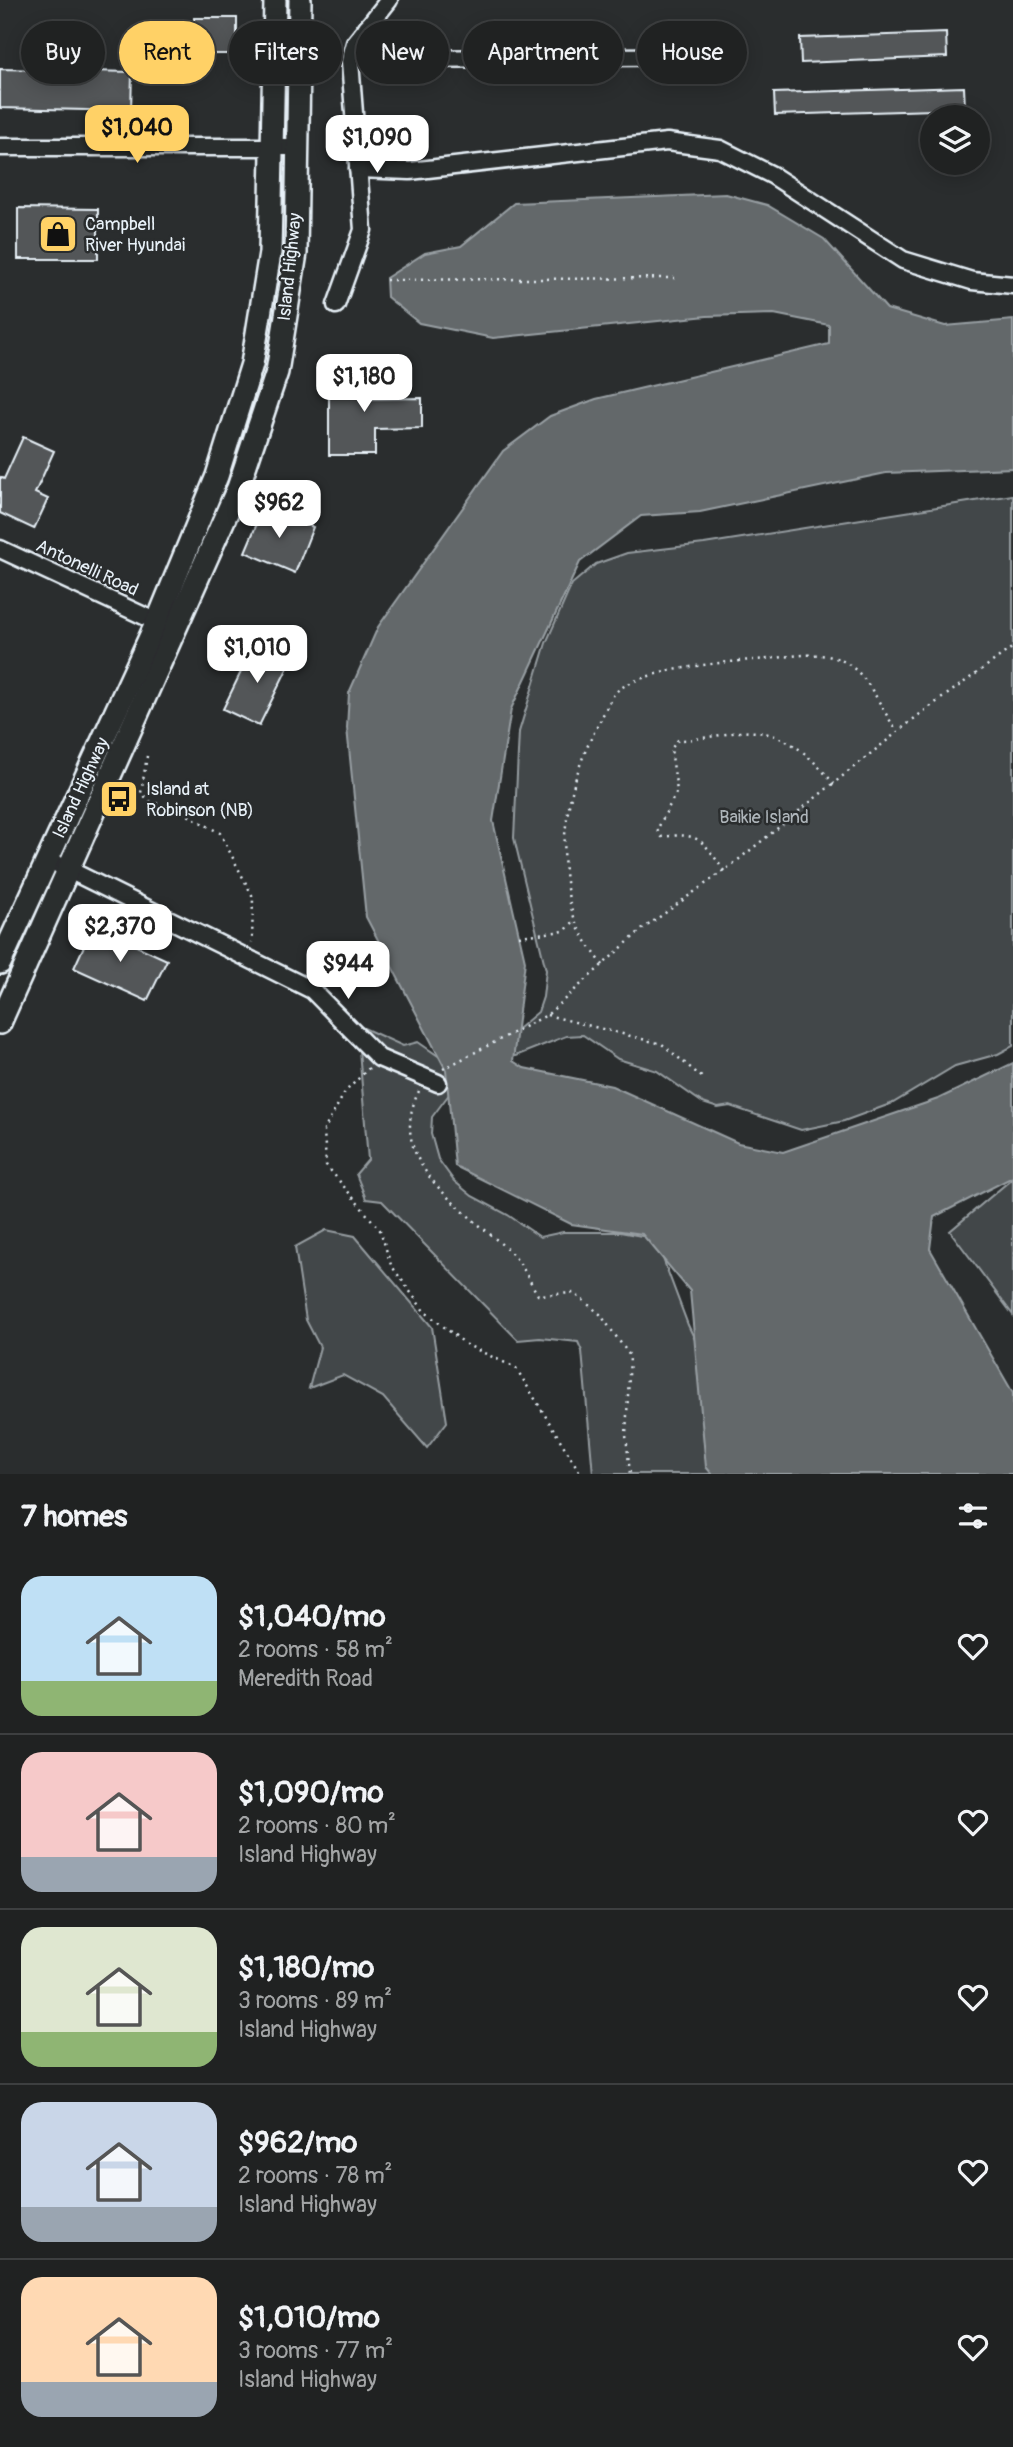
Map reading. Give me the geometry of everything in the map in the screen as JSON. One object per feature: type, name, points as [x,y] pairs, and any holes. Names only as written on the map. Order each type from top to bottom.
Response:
[{"type":"main road","name":"Island Highway","points":[[0,963],[157,622],[217,476],[252,364],[270,253],[275,0]]},
{"type":"main road","name":"Island Highway","points":[[0,1023],[70,871],[238,488],[277,372],[296,253],[300,0]]},
{"type":"street","points":[[372,21],[388,0]]},
{"type":"street","points":[[336,305],[363,230],[350,61],[356,42]]},
{"type":"street","points":[[449,59],[637,57]]},
{"type":"street","points":[[358,169],[410,170],[667,142],[720,149],[772,175],[903,260],[972,281],[1013,285]]},
{"type":"street","points":[[0,146],[299,147]]},
{"type":"street","name":"Antonelli Road","points":[[0,549],[157,622]]},
{"type":"street","points":[[48,859],[312,990],[379,1058],[432,1080]]},
{"type":"path","points":[[386,280],[675,278]]},
{"type":"path","points":[[630,1474],[626,1435],[630,1356],[600,1314],[574,1293],[538,1295],[514,1256],[433,1184],[412,1147],[412,1105],[432,1080],[547,1015],[640,931],[724,871],[898,732],[1013,647]]},
{"type":"path","points":[[603,965],[575,920],[566,885],[567,810],[590,740],[616,692],[657,673],[726,662],[827,656],[844,662],[866,680],[882,712],[898,732]]},
{"type":"path","points":[[724,871],[706,844],[685,833],[662,837],[657,830],[677,791],[671,749],[678,740],[709,739],[732,733],[754,732],[783,738],[807,752],[835,785]]},
{"type":"path","points":[[147,756],[141,793],[151,802],[175,808],[220,833],[253,897],[252,961]]},
{"type":"path","points":[[519,936],[565,931],[575,920]]},
{"type":"path","points":[[547,1015],[662,1044],[704,1079]]},
{"type":"path","points":[[379,1058],[345,1091],[324,1130],[326,1165],[380,1230],[391,1265],[424,1311],[467,1345],[516,1368],[580,1474]]},
{"type":"green space","name":"Baikie Island","points":[[1013,495],[1013,1046],[998,1054],[955,1066],[893,1103],[844,1121],[801,1130],[730,1106],[718,1108],[703,1103],[657,1071],[618,1059],[583,1035],[566,1036],[513,1057],[507,1038],[538,1012],[543,997],[546,970],[514,838],[519,732],[546,643],[572,584],[596,564],[627,553],[704,544]]},
{"type":"green space","points":[[357,1025],[403,1046],[418,1042],[444,1060],[456,1085],[432,1117],[431,1134],[438,1159],[454,1181],[472,1196],[508,1215],[540,1237],[563,1232],[620,1232],[647,1237],[659,1248],[688,1325],[710,1371],[720,1474],[593,1474],[582,1351],[578,1342],[540,1338],[518,1340],[382,1201],[366,1199],[356,1174],[368,1160]]},
{"type":"green space","points":[[1013,1178],[1013,1315],[950,1231]]},
{"type":"green space","points":[[326,1230],[355,1236],[432,1327],[447,1422],[427,1448],[383,1397],[343,1375],[309,1388],[320,1347],[306,1320],[295,1247]]},
{"type":"shaded area","points":[[726,194],[767,205],[824,239],[887,309],[945,326],[1013,320],[1013,468],[886,473],[700,512],[641,516],[580,562],[511,709],[493,821],[525,961],[513,1061],[524,1068],[612,1086],[738,1143],[783,1152],[938,1099],[1013,1063],[1013,1177],[934,1217],[930,1249],[1013,1393],[1013,1474],[712,1474],[706,1467],[690,1291],[642,1234],[571,1224],[455,1166],[446,1070],[366,917],[347,728],[349,693],[378,627],[503,451],[550,416],[596,399],[829,344],[829,325],[774,314],[707,316],[493,338],[419,323],[387,297],[386,278],[425,253],[461,246],[514,203]]},
{"type":"building","points":[[194,18],[237,18],[237,21],[229,21],[229,54],[215,54],[215,21],[194,21]]},
{"type":"building","points":[[946,33],[947,57],[801,63],[800,38]]},
{"type":"building","points":[[0,69],[21,69],[21,84],[105,84],[105,71],[119,72],[119,84],[132,84],[131,111],[0,108]]},
{"type":"building","points":[[964,87],[965,105],[920,105],[920,110],[775,115],[774,93]]},
{"type":"building","name":"Campbell River Hyundai","points":[[18,208],[98,209],[98,259],[18,259]]},
{"type":"building","points":[[329,368],[362,368],[362,399],[422,398],[422,428],[375,429],[375,455],[329,455]]},
{"type":"building","points":[[23,437],[54,451],[35,493],[48,499],[34,529],[0,513],[0,477],[4,479]]},
{"type":"building","points":[[264,507],[313,527],[295,573],[245,552]]},
{"type":"building","points":[[255,643],[291,661],[259,726],[223,709]]},
{"type":"building","points":[[93,926],[167,960],[147,1001],[74,968]]},
{"type":"place","name":"Campbell River Hyundai","points":[[58,234]]},
{"type":"place","name":"Island at Robinson (NB)","points":[[119,799]]}]
